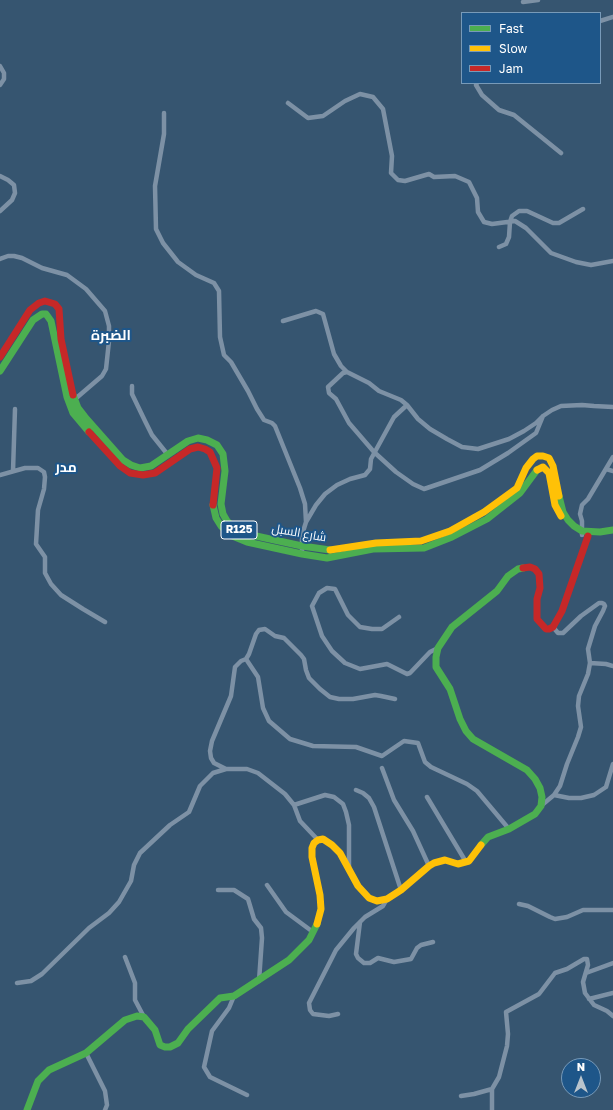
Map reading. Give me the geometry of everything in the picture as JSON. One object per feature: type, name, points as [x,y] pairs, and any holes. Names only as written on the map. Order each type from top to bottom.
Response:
[{"type":"main road","name":"شارع السبل","points":[[0,357],[30,310],[39,303],[46,301],[55,304],[59,309],[61,339],[73,394],[73,412],[80,422],[120,466],[130,473],[143,475],[155,473],[190,450],[198,447],[210,452],[217,468],[213,504],[216,518],[221,526],[230,535],[247,542],[327,558],[373,549],[424,548],[452,537],[486,519],[520,493],[535,471],[543,467],[549,473],[555,505],[561,516],[572,529],[584,534]]},
{"type":"main road","name":"شارع السبل","points":[[0,370],[33,320],[42,314],[46,314],[51,321],[67,397],[123,460],[140,468],[151,466],[188,441],[198,438],[207,440],[217,445],[223,454],[225,471],[222,504],[223,514],[233,527],[247,534],[328,550],[376,543],[421,541],[450,531],[484,512],[517,488],[526,468],[532,459],[537,456],[549,458],[554,466],[563,512],[568,520],[584,534]]},
{"type":"main road","points":[[584,534],[613,530]]},
{"type":"main road","points":[[584,534],[613,535]]},
{"type":"main road","points":[[27,1110],[38,1081],[49,1070],[86,1053],[125,1020],[137,1016],[144,1017],[155,1030],[160,1045],[165,1048],[170,1048],[178,1043],[188,1029],[220,998],[234,996],[289,960],[309,940],[318,922],[321,909],[320,895],[312,857],[312,848],[314,843],[318,840],[323,840],[332,844],[340,852],[358,886],[369,898],[377,901],[387,899],[402,890],[434,863],[445,860],[458,864],[469,861],[488,837],[509,829],[535,814],[541,806],[542,797],[540,788],[535,779],[527,770],[473,739],[466,731],[460,719],[450,689],[436,667],[436,657],[438,648],[452,627],[497,591],[508,576],[518,569],[530,567],[535,569],[539,574],[540,588],[537,599],[537,619],[546,629],[553,627],[564,605],[576,572],[584,534]]},
{"type":"street","points":[[523,2],[538,0]]},
{"type":"street","points":[[601,21],[613,17]]},
{"type":"street","points":[[0,66],[4,73],[4,80],[0,85]]},
{"type":"street","points":[[476,84],[482,95],[499,110],[514,115],[561,153]]},
{"type":"street","points":[[288,103],[308,118],[323,116],[345,101],[360,94],[373,97],[383,108],[392,156],[391,173],[398,180],[406,181],[429,174],[434,177],[455,176],[470,182],[477,198],[478,212],[484,222],[492,224],[515,221],[526,228],[551,253],[576,262],[591,265],[613,261]]},
{"type":"street","points":[[164,113],[164,134],[155,186],[156,229],[163,243],[178,262],[196,275],[214,283],[219,291],[220,337],[224,355],[231,362],[264,420],[275,426],[300,488],[305,504],[306,522]]},
{"type":"street","points":[[0,176],[14,185],[15,193],[12,200],[0,211]]},
{"type":"street","points":[[499,247],[506,244],[509,236],[512,216],[518,211],[527,210],[554,223],[560,223],[583,209]]},
{"type":"street","points":[[0,259],[8,256],[14,256],[22,258],[42,268],[67,275],[86,289],[105,311],[109,326],[106,370],[102,376],[72,402]]},
{"type":"street","points":[[283,321],[316,311],[322,314],[334,354],[341,366],[347,372],[370,383],[379,391],[401,400],[418,419],[430,429],[462,447],[478,449],[510,439],[536,423],[552,410],[566,406],[582,405],[613,407]]},
{"type":"street","points":[[347,372],[343,373],[328,387],[330,393],[336,400],[349,423],[374,452],[396,472],[413,484],[424,489],[480,470],[508,453],[536,433],[543,416]]},
{"type":"street","points":[[132,386],[132,394],[144,421],[152,435],[168,455]]},
{"type":"street","points":[[302,554],[302,535],[306,522],[325,494],[337,485],[350,479],[365,475],[370,469],[371,459],[374,452],[394,417],[407,405]]},
{"type":"street","points":[[13,471],[15,409]]},
{"type":"street","points":[[584,534],[580,514],[582,505],[588,499],[613,457]]},
{"type":"street","points":[[0,475],[25,468],[38,468],[44,472],[44,489],[38,510],[36,544],[45,557],[45,573],[51,584],[61,595],[105,622]]},
{"type":"street","points":[[606,469],[613,471]]},
{"type":"street","points":[[399,617],[382,628],[372,629],[360,626],[348,615],[335,589],[327,588],[319,593],[312,606],[322,636],[332,651],[345,663],[360,669],[387,664],[406,674],[410,673],[430,652],[438,648]]},
{"type":"street","points":[[541,806],[554,795],[560,786],[569,757],[578,737],[581,727],[578,706],[579,696],[588,674],[590,663],[588,649],[595,626],[605,606],[602,602],[599,603],[581,616],[563,633],[558,633],[553,627]]},
{"type":"street","points":[[226,769],[214,763],[211,758],[210,751],[212,741],[231,696],[235,667],[241,661],[246,659],[259,630],[264,629],[275,636],[284,638],[304,659],[306,670],[310,678],[330,697],[339,699],[353,699],[375,695],[395,699]]},
{"type":"street","points":[[246,659],[258,677],[263,708],[269,721],[290,739],[313,746],[356,746],[382,756],[404,741],[418,743],[425,762],[431,767],[472,787],[509,829]]},
{"type":"street","points":[[590,663],[613,666]]},
{"type":"street","points":[[554,795],[569,798],[581,798],[594,795],[606,787],[613,764]]},
{"type":"street","points":[[382,768],[394,800],[413,831],[429,866]]},
{"type":"street","points":[[17,983],[31,981],[42,974],[89,928],[109,913],[119,902],[131,881],[134,865],[140,853],[170,825],[189,812],[200,786],[213,773],[226,769],[247,769],[258,773],[285,794],[294,805],[300,821],[318,840]]},
{"type":"street","points":[[356,790],[369,798],[374,807],[402,890]]},
{"type":"street","points":[[294,805],[325,795],[334,797],[343,804],[349,825],[348,869]]},
{"type":"street","points":[[426,797],[466,862]]},
{"type":"street","points":[[267,885],[286,912],[313,932]]},
{"type":"street","points":[[218,890],[234,890],[248,898],[254,919],[261,928],[262,938],[259,981]]},
{"type":"street","points":[[338,1014],[330,1016],[313,1014],[310,1010],[309,1003],[336,950],[365,917],[383,906],[387,899]]},
{"type":"street","points":[[519,904],[528,906],[555,919],[567,917],[583,910],[613,910]]},
{"type":"street","points":[[360,922],[356,954],[364,963],[370,963],[378,958],[394,962],[411,959],[417,948],[421,945],[433,942]]},
{"type":"street","points":[[125,957],[134,983],[134,1000],[144,1017]]},
{"type":"street","points":[[492,1110],[492,1089],[499,1077],[508,1046],[506,1012],[539,994],[555,973],[567,969],[584,959],[587,959],[588,965],[583,982],[585,993],[594,1005],[607,1011],[613,1016]]},
{"type":"street","points":[[586,973],[613,963]]},
{"type":"street","points":[[589,999],[613,993]]},
{"type":"street","points":[[234,996],[229,1008],[212,1031],[204,1067],[210,1077],[247,1095]]},
{"type":"street","points":[[86,1053],[105,1091],[108,1105],[105,1110]]},
{"type":"street","points":[[461,1096],[492,1089]]},
{"type":"traffic: fast","points":[[0,371],[33,320],[42,314],[46,314],[51,321],[67,397],[73,413],[89,432]]},
{"type":"traffic: fast","points":[[73,395],[78,408],[85,417],[123,460],[131,465],[140,468],[151,466],[188,441],[198,438],[207,440],[217,445],[223,454],[225,471],[221,504],[223,514],[233,527],[247,534],[302,546],[330,550]]},
{"type":"traffic: fast","points":[[213,505],[216,518],[221,526],[230,535],[247,542],[302,554],[327,558],[373,549],[424,548],[452,537],[487,519],[520,493],[537,470]]},
{"type":"traffic: fast","points":[[559,496],[563,512],[574,526],[582,531],[600,532],[613,530]]},
{"type":"traffic: fast","points":[[481,845],[488,837],[509,829],[535,814],[541,806],[542,797],[540,788],[535,779],[527,770],[473,739],[466,731],[460,719],[450,689],[436,667],[436,657],[438,648],[452,627],[497,591],[508,576],[518,569],[523,568]]},
{"type":"traffic: fast","points":[[27,1110],[38,1081],[49,1070],[86,1053],[125,1020],[137,1016],[144,1017],[155,1030],[160,1045],[170,1047],[178,1043],[188,1029],[220,998],[234,996],[289,960],[309,940],[317,924]]},
{"type":"traffic: slow","points":[[330,550],[376,543],[421,541],[450,531],[484,512],[517,488],[526,468],[537,456],[549,458],[553,466],[559,496]]},
{"type":"traffic: slow","points":[[537,470],[543,467],[549,473],[555,505],[561,516]]},
{"type":"traffic: slow","points":[[317,924],[321,909],[320,895],[312,857],[312,848],[314,843],[318,840],[323,839],[340,853],[358,886],[369,898],[377,901],[387,899],[401,890],[434,863],[445,860],[458,864],[469,861],[481,845]]},
{"type":"traffic: jam","points":[[0,357],[30,310],[39,303],[45,301],[55,304],[59,309],[61,339],[73,395]]},
{"type":"traffic: jam","points":[[89,432],[120,466],[130,473],[143,475],[155,473],[190,449],[198,447],[205,449],[210,452],[217,468],[213,505]]},
{"type":"traffic: jam","points":[[523,568],[530,567],[535,569],[539,574],[540,588],[537,599],[537,619],[546,629],[549,629],[553,627],[562,611],[588,536]]},
{"type":"district","name":"الضبرة","points":[[111,336]]},
{"type":"district","name":"مدر","points":[[66,468]]}]
